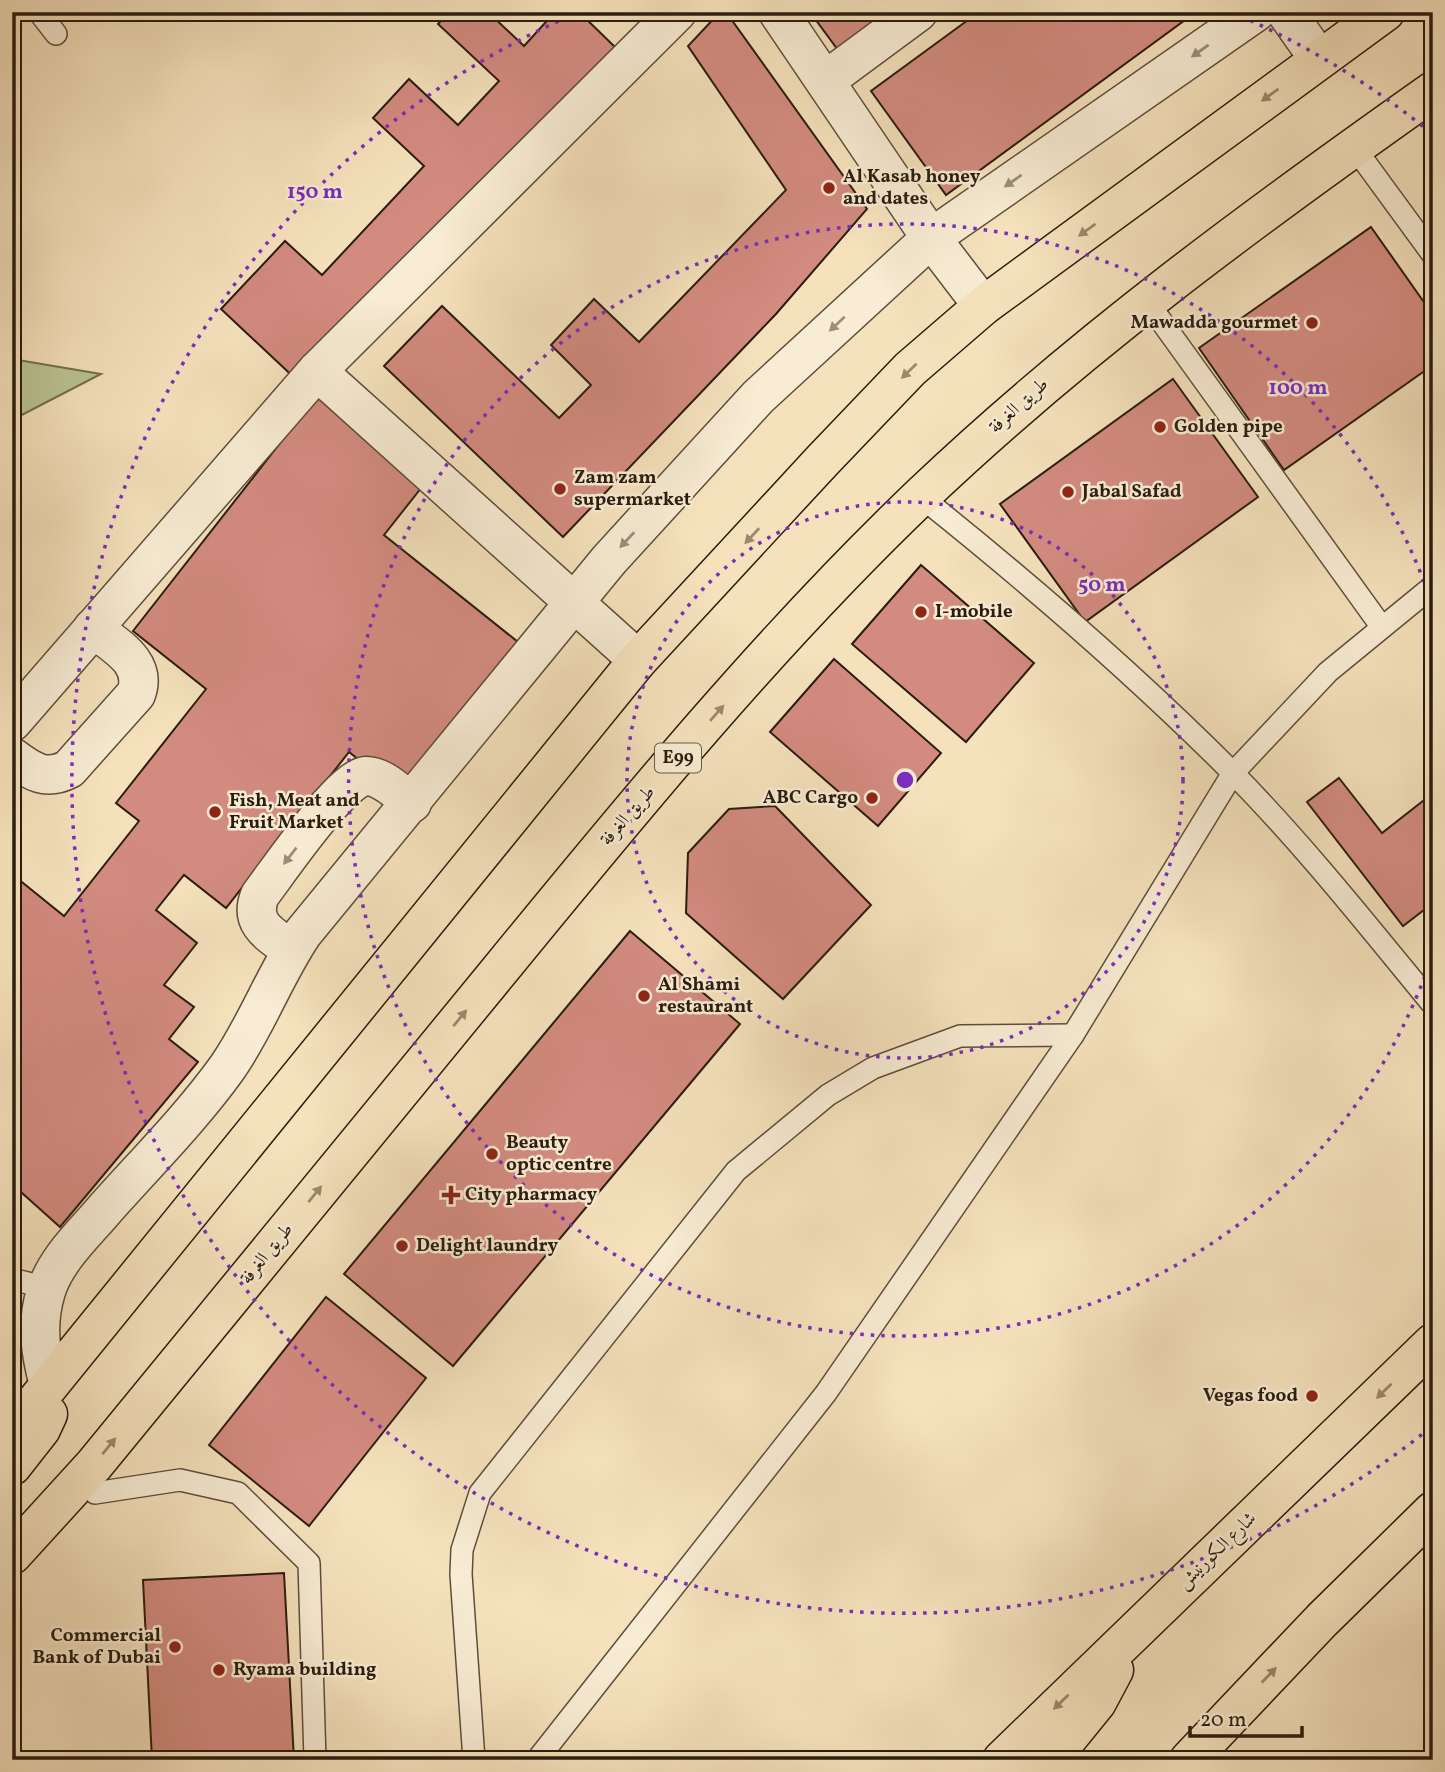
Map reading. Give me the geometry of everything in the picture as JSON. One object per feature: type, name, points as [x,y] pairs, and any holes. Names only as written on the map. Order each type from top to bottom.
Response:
[{"type":"highway","points":[[12,1431],[638,660],[910,369],[983,306],[1385,12]]},
{"type":"highway","name":"طريق الغرفة","points":[[12,1571],[22,1544],[94,1465],[567,888],[798,621],[920,496],[1027,397],[1146,300],[1433,91]]},
{"type":"highway","name":"شارع الكورنيش","points":[[1002,1760],[1433,1343]]},
{"type":"highway","points":[[12,1411],[49,1385]]},
{"type":"highway","points":[[12,1466],[41,1429],[50,1410],[49,1385]]},
{"type":"highway","points":[[1189,1760],[1322,1620],[1433,1511]]},
{"type":"highway","points":[[1050,1760],[1097,1702],[1137,1628]]},
{"type":"street","points":[[12,722],[317,371],[677,12]]},
{"type":"street","points":[[778,12],[932,237],[983,306]]},
{"type":"street","points":[[825,80],[918,12]]},
{"type":"street","points":[[49,1385],[40,1353],[39,1320],[30,1284],[64,1256],[227,1068],[292,950],[609,560],[758,397],[932,237],[1256,12]]},
{"type":"street","points":[[1286,12],[1319,59]]},
{"type":"street","points":[[317,371],[638,660]]},
{"type":"street","points":[[12,757],[30,771],[43,776],[57,775],[69,769],[136,694],[140,682],[138,669],[93,628]]},
{"type":"street","points":[[292,950],[265,930],[257,920],[255,907],[260,895],[344,787],[365,776],[377,778],[412,803]]},
{"type":"lane","points":[[39,12],[56,34]]},
{"type":"lane","points":[[1354,147],[1433,255]]},
{"type":"lane","points":[[1146,300],[1381,626]]},
{"type":"lane","points":[[920,496],[1034,587],[1233,773],[1346,899],[1433,1005]]},
{"type":"lane","points":[[537,1760],[825,1393],[1073,1035],[1233,773],[1289,711],[1381,626],[1433,586]]},
{"type":"lane","points":[[474,1760],[461,1574],[462,1550],[480,1493],[736,1171],[828,1094],[873,1068],[960,1036],[1073,1035]]},
{"type":"lane","points":[[95,1493],[180,1480],[238,1493],[309,1563],[315,1760]]},
{"type":"green space","points":[[12,359],[101,374],[12,420]]},
{"type":"building","points":[[449,12],[488,12],[524,46],[555,12],[579,12],[615,47],[301,384],[221,309],[285,241],[322,275],[424,166],[373,118],[409,79],[458,125],[499,81],[438,24]]},
{"type":"building","points":[[720,12],[726,12],[867,209],[776,314],[563,537],[384,366],[442,306],[559,418],[591,385],[551,345],[594,299],[639,342],[786,190],[688,46]]},
{"type":"building","points":[[810,12],[889,12],[838,50]]},
{"type":"building","points":[[979,12],[1196,12],[946,195],[871,91]]},
{"type":"building","points":[[1371,227],[1433,315],[1433,365],[1284,470],[1199,348]]},
{"type":"building","points":[[1173,379],[1258,497],[1085,622],[1000,504]]},
{"type":"building","name":"Fish, Meat and Fruit Market","points":[[320,392],[429,478],[384,535],[518,642],[399,792],[349,752],[226,908],[184,875],[156,910],[197,943],[164,985],[194,1007],[169,1039],[198,1062],[60,1227],[12,1184],[12,874],[64,916],[139,821],[116,803],[206,689],[133,631]]},
{"type":"building","points":[[921,565],[1034,663],[966,742],[852,644]]},
{"type":"building","points":[[834,659],[941,753],[878,826],[770,732]]},
{"type":"building","points":[[1339,778],[1382,833],[1433,793],[1433,903],[1403,926],[1307,802]]},
{"type":"building","points":[[775,806],[871,905],[783,999],[686,913],[688,853],[729,809]]},
{"type":"building","points":[[630,931],[740,1024],[453,1366],[344,1274]]},
{"type":"building","points":[[326,1297],[426,1378],[309,1526],[209,1445]]},
{"type":"building","name":"Ryama building","points":[[284,1573],[294,1760],[152,1760],[143,1580]]},
{"type":"place","name":"Al Kasab honey and dates","points":[[829,188]]},
{"type":"place","name":"Mawadda gourmet","points":[[1312,323]]},
{"type":"place","name":"Golden pipe","points":[[1160,427]]},
{"type":"place","name":"Zam zam supermarket","points":[[560,489]]},
{"type":"place","name":"Jabal Safad","points":[[1068,492]]},
{"type":"place","name":"I-mobile","points":[[921,612]]},
{"type":"place","name":"ABC Cargo","points":[[872,798]]},
{"type":"place","name":"Fish, Meat and Fruit Market","points":[[215,812]]},
{"type":"place","name":"Al Shami restaurant","points":[[644,996]]},
{"type":"place","name":"Beauty optic centre","points":[[492,1154]]},
{"type":"place","name":"City pharmacy","points":[[451,1195]]},
{"type":"place","name":"Delight laundry","points":[[402,1246]]},
{"type":"place","name":"Vegas food","points":[[1312,1396]]},
{"type":"place","name":"Commercial Bank of Dubai","points":[[175,1647]]},
{"type":"place","name":"Ryama building","points":[[219,1670]]}]
